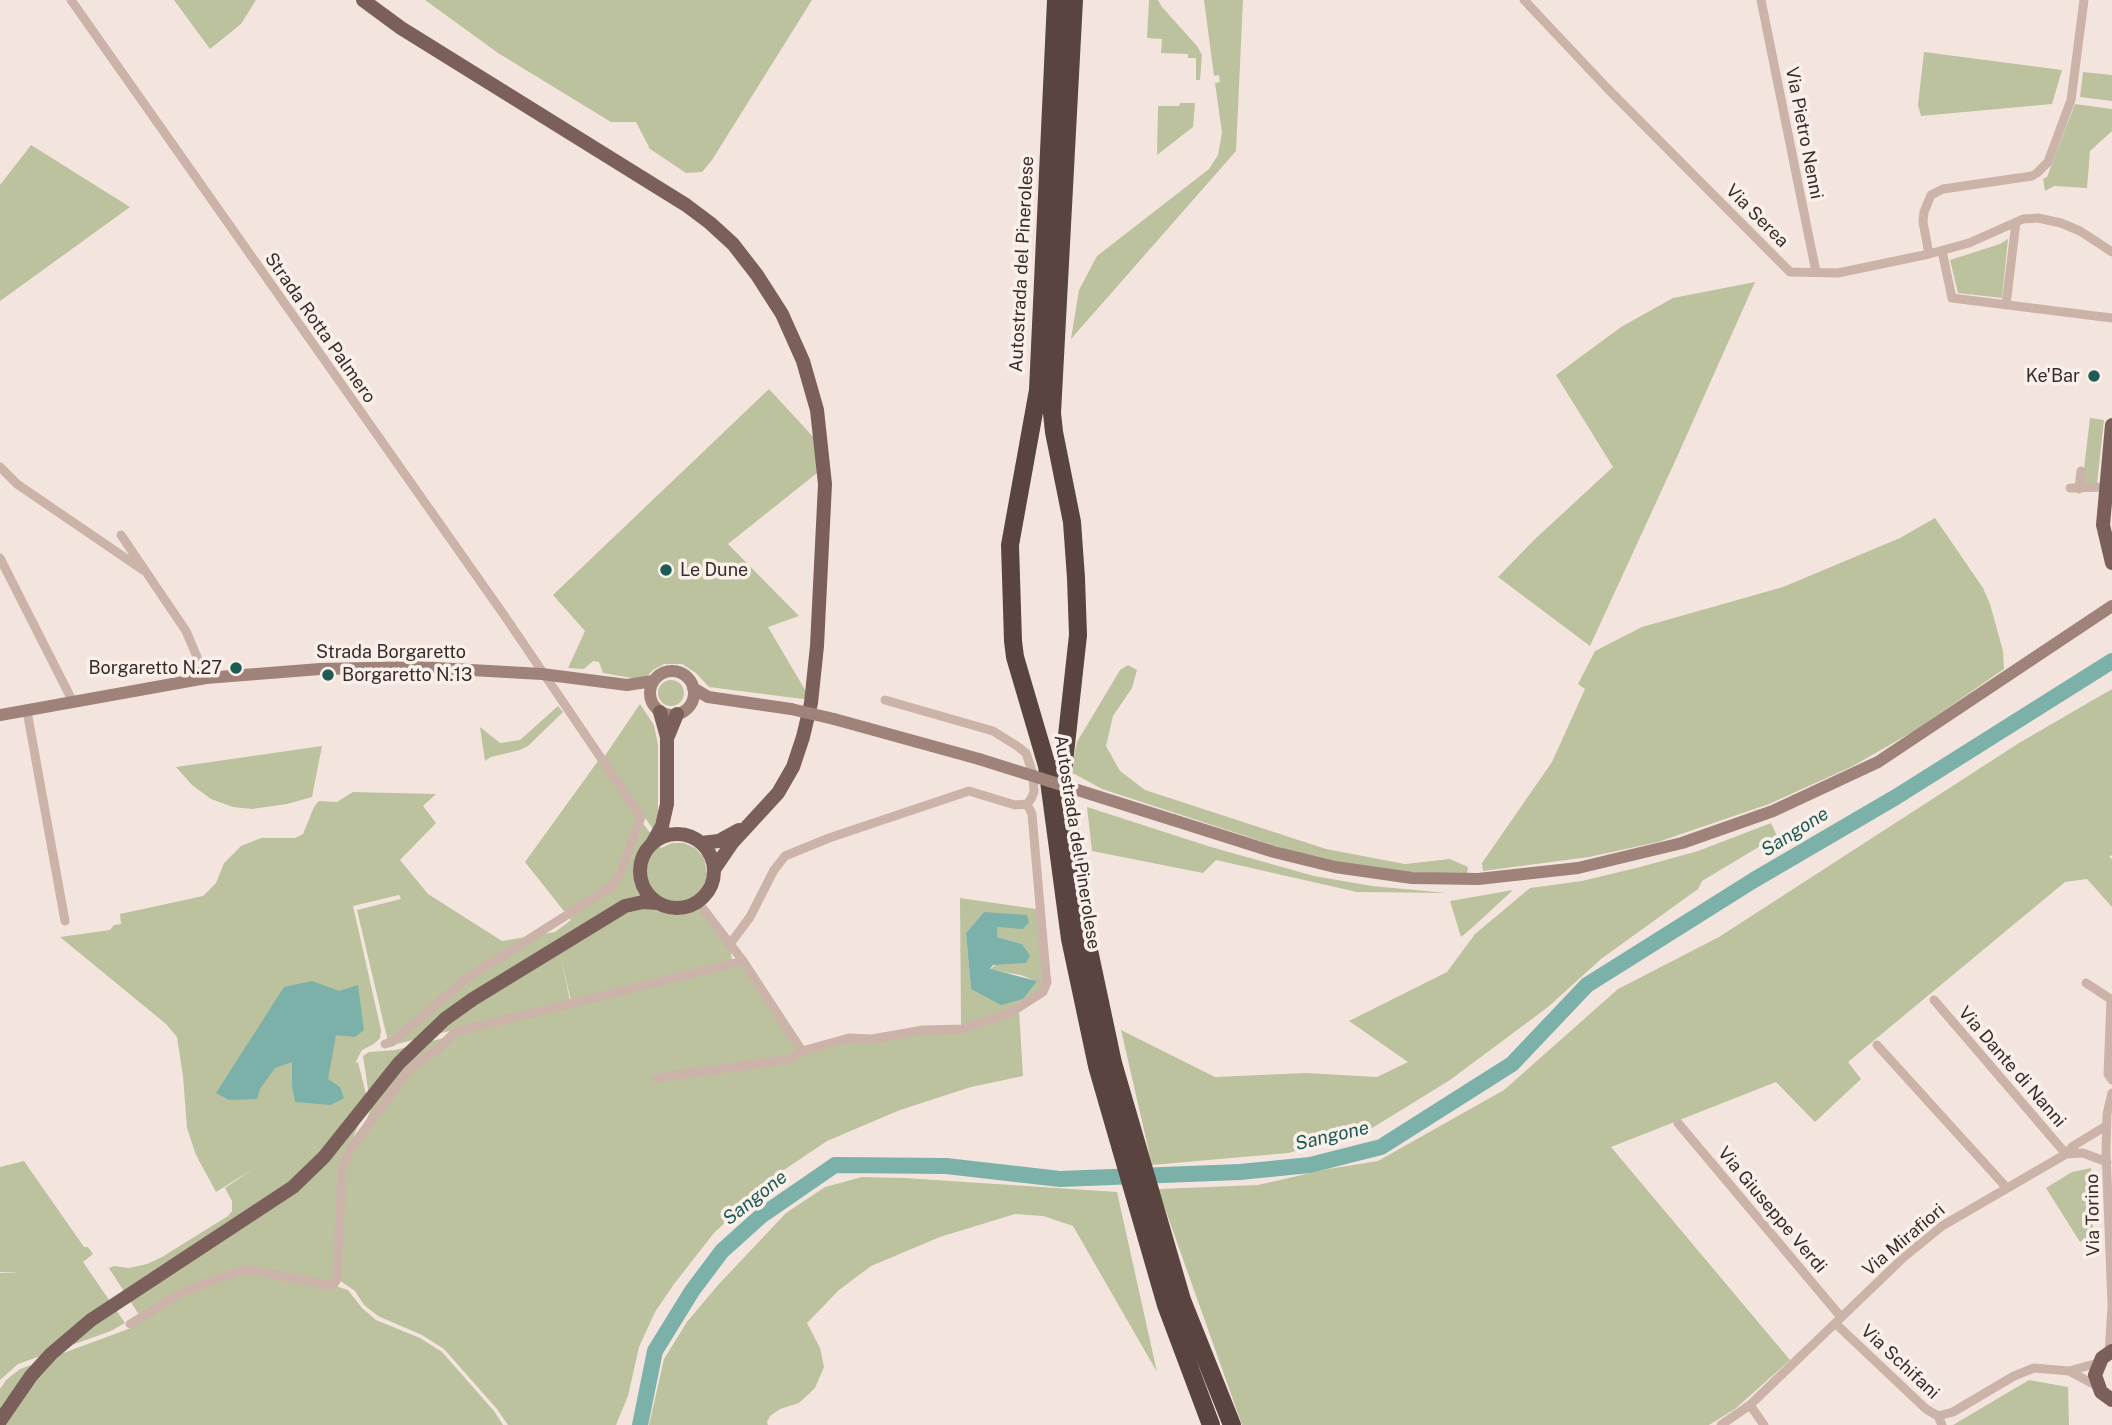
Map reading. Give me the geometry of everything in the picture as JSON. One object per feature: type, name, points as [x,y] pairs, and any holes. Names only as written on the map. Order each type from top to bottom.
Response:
[{"type":"highway","name":"Autostrada del Pinerolese","points":[[1056,0],[1038,390],[1010,545],[1013,641],[1015,657],[1047,766],[1070,939],[1166,1305],[1211,1425]]},
{"type":"highway","name":"Autostrada del Pinerolese","points":[[1074,0],[1052,413],[1073,531],[1078,635],[1063,772],[1072,850],[1105,1065],[1182,1300],[1232,1425]]},
{"type":"main road","points":[[0,1421],[51,1354],[91,1320],[293,1187],[331,1148],[399,1063],[445,1019],[625,906],[643,902],[678,908],[698,902],[711,888],[715,868],[732,844],[778,793],[793,766],[803,737],[816,671],[825,484],[817,410],[803,361],[782,314],[733,244],[702,216],[401,28],[363,0]]},
{"type":"main road","points":[[2112,425],[2104,525],[2112,563]]},
{"type":"main road","points":[[625,906],[638,885],[641,863],[662,826],[667,804],[667,737],[660,712]]},
{"type":"main road","points":[[667,737],[677,714]]},
{"type":"main road","points":[[667,804],[683,835]]},
{"type":"main road","points":[[701,843],[726,839],[758,817]]},
{"type":"main road","points":[[650,846],[669,835],[683,835],[701,843],[708,850],[715,868]]},
{"type":"main road","points":[[640,872],[643,887],[659,903]]},
{"type":"main road","points":[[2106,1356],[2095,1375],[2097,1386],[2112,1402]]},
{"type":"street","name":"Strada Rotta Palmero","points":[[71,0],[542,674],[552,684],[640,817],[619,876],[605,892],[466,979],[392,1042],[385,1044]]},
{"type":"street","name":"Via Serea","points":[[1524,0],[1607,89],[1790,272],[1838,273],[1929,254],[1969,243],[2015,222],[2038,218],[2080,231],[2112,252]]},
{"type":"street","name":"Via Pietro Nenni","points":[[1761,0],[1816,272]]},
{"type":"street","points":[[1929,254],[1923,222],[1931,195],[1938,191],[2032,176],[2045,167],[2071,100],[2084,0]]},
{"type":"street","points":[[2006,305],[2015,222]]},
{"type":"street","points":[[1941,251],[1952,298],[2112,318]]},
{"type":"street","points":[[0,467],[17,484],[143,570]]},
{"type":"street","points":[[2081,471],[2074,488],[2106,486]]},
{"type":"street","points":[[121,535],[186,631],[206,678]]},
{"type":"street","points":[[0,558],[73,702]]},
{"type":"street","points":[[693,694],[791,709],[834,719],[979,759],[1274,852],[1335,866],[1412,878],[1478,879],[1578,868],[1695,839],[1773,811],[1878,762],[2112,607]]},
{"type":"street","name":"Strada Borgaretto","points":[[0,716],[206,678],[320,669],[418,667],[542,674],[627,685],[653,681]]},
{"type":"street","points":[[675,671],[688,678],[693,694],[684,711],[667,715],[654,706],[650,697],[653,681],[663,672],[675,671]]},
{"type":"street","name":"Strada Borgaretto","points":[[627,685],[650,697]]},
{"type":"street","points":[[886,700],[993,732],[1017,746],[1026,753],[1033,774],[1034,792],[1027,804]]},
{"type":"street","points":[[27,711],[65,921]]},
{"type":"street","points":[[730,944],[750,917],[785,856],[829,838],[969,791],[1015,805],[1027,804]]},
{"type":"street","points":[[657,1078],[790,1059],[802,1051],[849,1038],[872,1039],[923,1030],[962,1029],[1010,1013],[1043,992],[1047,982],[1031,814],[1027,804]]},
{"type":"street","points":[[698,902],[743,961],[802,1051]]},
{"type":"street","points":[[130,1324],[183,1293],[217,1277],[239,1271],[251,1270],[327,1285],[334,1284],[337,1279],[342,1168],[351,1148],[412,1066],[437,1050],[455,1032],[743,961]]},
{"type":"street","points":[[2086,982],[2112,1000],[2108,1074],[2112,1080]]},
{"type":"street","name":"Via Dante di Nanni","points":[[1934,1000],[2066,1154]]},
{"type":"street","points":[[1877,1045],[2006,1188]]},
{"type":"street","name":"Via Torino","points":[[2106,1356],[2112,1305],[2106,1126],[2112,1093]]},
{"type":"street","name":"Via Giuseppe Verdi","points":[[1678,1122],[1838,1320]]},
{"type":"street","name":"Via Torino","points":[[2066,1154],[2073,1146],[2106,1126]]},
{"type":"street","points":[[2066,1154],[2083,1153],[2107,1162]]},
{"type":"street","name":"Via Mirafiori","points":[[1721,1425],[1750,1405],[1926,1238],[1957,1216],[2066,1154]]},
{"type":"street","name":"Via Schifani","points":[[1838,1320],[1940,1421]]},
{"type":"street","points":[[2069,1371],[2106,1356]]},
{"type":"street","points":[[1940,1421],[2014,1376],[2034,1368],[2069,1371],[2097,1386]]},
{"type":"street","points":[[1750,1405],[1763,1425]]},
{"type":"green space","points":[[174,0],[256,0],[241,24],[210,49]]},
{"type":"green space","points":[[425,0],[812,0],[712,160],[702,172],[686,173],[650,149],[636,122],[611,122],[498,53]]},
{"type":"green space","points":[[1149,0],[1158,0],[1197,46],[1202,55],[1200,80],[1196,80],[1196,58],[1188,58],[1188,54],[1161,53],[1162,39],[1147,38]]},
{"type":"green space","points":[[1204,0],[1243,0],[1236,151],[1071,339],[1079,290],[1097,256],[1209,169],[1218,155],[1222,133],[1215,83],[1220,82],[1219,75],[1214,76]]},
{"type":"green space","points":[[1924,52],[2062,70],[2052,104],[1921,116],[1918,105]]},
{"type":"green space","points":[[2083,72],[2112,75],[2112,101],[2080,97]]},
{"type":"green space","points":[[1180,103],[1195,103],[1193,127],[1157,155],[1158,106],[1179,106]]},
{"type":"green space","points":[[2075,104],[2112,109],[2112,131],[2090,151],[2087,188],[2054,186],[2045,191],[2043,179],[2047,177]]},
{"type":"green space","points":[[31,145],[130,207],[0,301],[0,185]]},
{"type":"green space","points":[[2008,239],[2002,298],[1958,293],[1950,260]]},
{"type":"green space","points":[[1755,282],[1590,646],[1498,577],[1613,467],[1556,375],[1621,327],[1673,298]]},
{"type":"green space","name":"Le Dune","points":[[769,389],[817,441],[817,473],[728,544],[799,616],[768,627],[811,700],[709,687],[696,673],[682,664],[664,664],[653,670],[644,680],[603,673],[599,662],[593,661],[584,669],[568,668],[585,631],[553,595]]},
{"type":"green space","points":[[2090,418],[2104,420],[2097,484],[2082,486]]},
{"type":"green space","points":[[1935,518],[1983,588],[2003,651],[2004,669],[1914,731],[1853,766],[1769,804],[1658,842],[1589,857],[1483,871],[1482,863],[1552,762],[1585,689],[1578,684],[1595,651],[1642,627],[1783,587],[1900,538]]},
{"type":"green space","points":[[1128,665],[1137,670],[1132,688],[1113,716],[1106,746],[1120,771],[1145,790],[1326,849],[1405,864],[1450,859],[1468,867],[1467,874],[1405,872],[1338,863],[1285,849],[1102,789],[1071,772],[1077,742],[1120,670]]},
{"type":"green space","points":[[671,680],[680,684],[684,693],[680,702],[671,706],[662,702],[658,693],[662,684]]},
{"type":"green space","points":[[2112,689],[2112,855],[2109,857],[2112,859],[2112,907],[2087,879],[2065,882],[1848,1062],[1861,1079],[1815,1122],[1776,1082],[1611,1147],[1790,1360],[1735,1409],[1709,1425],[1242,1425],[1158,1189],[1258,1185],[1378,1161],[1504,1090],[1618,989],[1719,937],[2019,743]]},
{"type":"green space","points":[[640,704],[654,725],[658,745],[658,821],[654,831],[604,757]]},
{"type":"green space","points":[[558,706],[563,712],[528,746],[485,761],[480,727],[500,743],[520,740]]},
{"type":"green space","points":[[322,746],[312,797],[287,804],[252,809],[233,807],[211,799],[192,785],[176,767]]},
{"type":"green space","points":[[598,761],[661,848],[672,843],[684,843],[695,848],[704,857],[707,875],[696,896],[730,944],[732,961],[571,1001],[561,959],[570,1001],[389,1046],[357,910],[401,899],[399,895],[353,906],[381,1030],[380,1038],[362,1050],[355,1063],[358,1062],[368,1102],[345,1157],[332,1282],[252,1267],[139,1315],[109,1268],[147,1264],[228,1216],[232,1211],[232,1201],[225,1188],[253,1169],[216,1192],[196,1155],[187,1128],[177,1037],[166,1024],[60,937],[110,930],[114,925],[121,924],[120,914],[203,896],[216,883],[224,863],[241,846],[261,838],[295,838],[303,834],[319,801],[337,802],[353,792],[436,794],[423,806],[436,823],[400,860],[428,894],[502,941],[555,932],[571,920],[525,862]]},
{"type":"green space","points":[[1087,807],[1211,847],[1314,876],[1372,886],[1447,893],[1357,892],[1216,860],[1203,873],[1092,851]]},
{"type":"green space","points":[[1771,823],[1777,836],[1702,881],[1698,889],[1601,959],[1548,1007],[1450,1080],[1364,1133],[1288,1153],[1152,1165],[1121,1030],[1215,1077],[1306,1073],[1377,1077],[1408,1062],[1349,1021],[1447,972],[1475,934],[1530,888],[1582,881],[1640,867],[1698,851]]},
{"type":"green space","points":[[1513,890],[1473,927],[1461,937],[1450,901]]},
{"type":"green space","points":[[960,898],[1036,909],[1044,975],[1042,987],[1036,995],[995,1017],[961,1026]],"holes":[[[984,912],[997,927],[997,937],[1022,944],[989,970],[1021,975],[1036,981],[971,989],[966,933]]]},
{"type":"green space","points":[[742,965],[805,1052],[839,1040],[962,1030],[1019,1010],[1023,1076],[971,1087],[900,1110],[827,1141],[772,1178],[714,1233],[655,1312],[639,1347],[628,1396],[616,1425],[508,1425],[444,1349],[422,1335],[378,1316],[364,1305],[355,1291],[339,1280],[345,1168],[371,1109],[363,1056],[369,1052],[395,1050]]},
{"type":"green space","points":[[24,1161],[84,1247],[88,1247],[93,1254],[83,1262],[125,1323],[111,1331],[18,1364],[0,1380],[0,1273],[20,1273],[0,1272],[0,1167]]},
{"type":"green space","points":[[2091,1168],[2093,1235],[2080,1242],[2046,1188],[2072,1172]]},
{"type":"green space","points":[[862,1177],[1117,1192],[1157,1372],[1073,1226],[1043,1216],[1015,1214],[940,1237],[871,1266],[839,1290],[807,1323],[820,1348],[824,1367],[815,1388],[799,1403],[780,1409],[770,1416],[768,1425],[649,1425],[664,1359],[687,1322],[718,1285],[786,1213],[825,1187]]},
{"type":"green space","points":[[251,1273],[348,1290],[376,1320],[420,1338],[442,1352],[503,1425],[0,1425],[0,1389],[6,1380],[20,1369],[131,1328],[184,1295],[218,1280]]},
{"type":"green space","points":[[2029,1380],[2068,1387],[2069,1425],[1953,1425]]},
{"type":"water","points":[[984,912],[1027,915],[1029,922],[1023,929],[997,927],[997,937],[1022,944],[1030,956],[1026,963],[993,965],[990,969],[1037,981],[1023,999],[1001,1005],[971,989],[966,933]]},
{"type":"water","points":[[312,981],[339,991],[358,985],[364,1030],[355,1037],[336,1035],[328,1079],[340,1087],[344,1098],[331,1105],[295,1102],[292,1062],[275,1068],[260,1089],[257,1099],[229,1100],[216,1093],[284,987]]},
{"type":"waterway","name":"Sangone","points":[[640,1425],[655,1351],[692,1291],[722,1251],[761,1216],[835,1165],[946,1166],[1060,1179],[1240,1172],[1310,1165],[1381,1147],[1512,1064],[1587,985],[1754,880],[1896,797],[2112,661]]},
{"type":"place","name":"Ke'Bar","points":[[2094,376]]},
{"type":"place","name":"Le Dune","points":[[666,570]]},
{"type":"place","name":"Borgaretto N.27","points":[[236,668]]},
{"type":"place","name":"Borgaretto N.13","points":[[328,675]]}]
